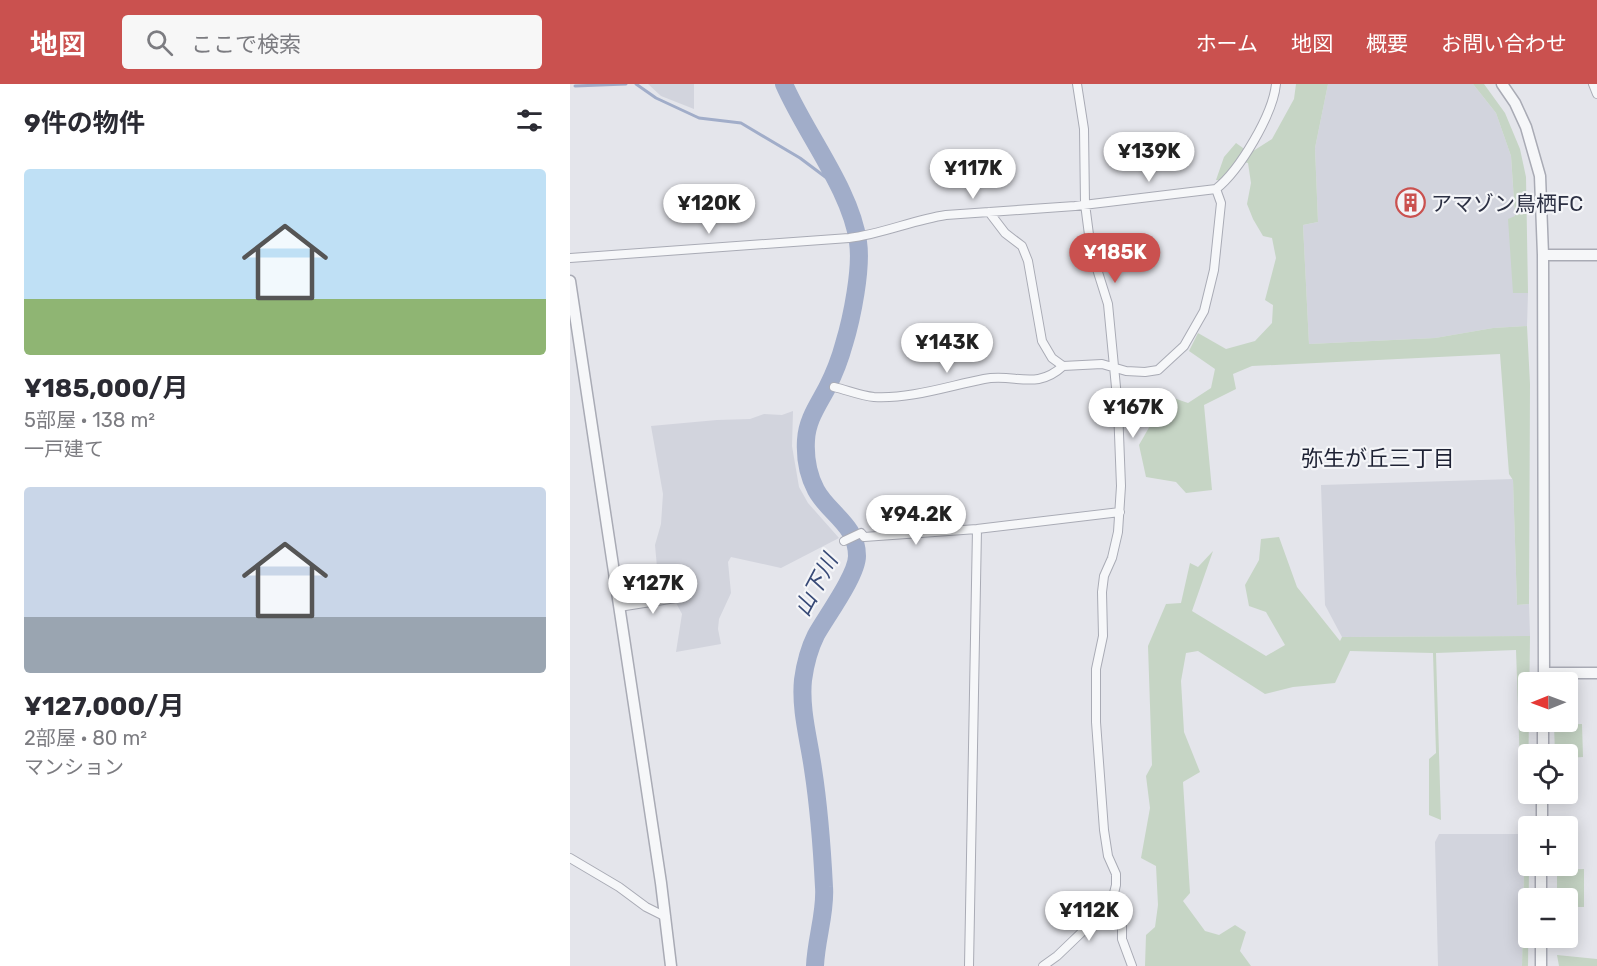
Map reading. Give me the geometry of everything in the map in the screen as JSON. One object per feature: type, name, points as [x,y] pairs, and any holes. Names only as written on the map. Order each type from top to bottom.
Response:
[{"type":"street","points":[[1043,966],[1057,956],[1105,910],[1113,897],[1116,885],[1116,874],[1108,856],[1104,830],[1096,722],[1096,669],[1103,636],[1104,576],[1112,558],[1120,512],[1119,418],[1108,304],[1091,250],[1085,204],[1084,129],[1077,84]]},
{"type":"street","points":[[570,258],[849,238],[870,235],[930,218],[1216,189],[1226,181],[1242,160],[1266,117],[1275,94],[1276,84]]},
{"type":"street","points":[[1502,84],[1515,103],[1526,127],[1540,176],[1543,255],[1544,672]]},
{"type":"street","points":[[1593,84],[1597,94]]},
{"type":"street","points":[[989,212],[1005,232],[1022,246],[1028,261],[1042,341],[1052,358],[1063,366],[1102,364],[1126,371],[1145,372],[1158,370],[1184,346],[1204,310],[1214,270],[1221,203],[1216,189]]},
{"type":"street","points":[[1543,255],[1597,255]]},
{"type":"street","points":[[570,281],[666,917],[671,966]]},
{"type":"street","points":[[834,387],[872,397],[889,397],[960,386],[985,378],[1038,381],[1053,375],[1063,366]]},
{"type":"street","points":[[845,540],[861,533],[864,537],[977,529],[1120,512]]},
{"type":"street","points":[[969,966],[977,529]]},
{"type":"street","points":[[619,607],[682,597]]},
{"type":"street","points":[[1578,675],[1597,673]]},
{"type":"street","points":[[570,858],[619,886],[646,907],[666,917]]},
{"type":"street","points":[[1113,897],[1122,904],[1122,939],[1132,966]]},
{"type":"street","points":[[1541,948],[1541,966]]},
{"type":"shaded area","points":[[648,84],[694,84],[694,109],[661,96]]},
{"type":"shaded area","points":[[1328,84],[1473,84],[1496,113],[1511,156],[1515,217],[1514,293],[1528,293],[1527,326],[1493,328],[1435,338],[1309,344],[1303,225],[1318,222],[1315,148]]},
{"type":"shaded area","points":[[793,411],[792,446],[799,487],[808,503],[839,538],[781,568],[731,557],[728,562],[731,593],[719,619],[721,644],[676,652],[682,614],[657,567],[655,545],[661,524],[663,494],[651,426],[750,419],[764,414],[782,415]]},
{"type":"shaded area","points":[[1513,479],[1517,605],[1529,604],[1530,636],[1342,637],[1325,605],[1321,485]]},
{"type":"shaded area","points":[[1439,834],[1518,834],[1518,876],[1524,876],[1524,888],[1518,888],[1518,948],[1522,948],[1522,966],[1438,966],[1435,842]]},
{"type":"green space","points":[[1296,84],[1328,84],[1315,148],[1318,222],[1303,225],[1309,344],[1435,338],[1493,328],[1527,326],[1530,384],[1529,604],[1517,605],[1513,480],[1509,474],[1500,354],[1252,366],[1233,374],[1236,389],[1204,405],[1212,490],[1186,493],[1176,482],[1146,477],[1139,445],[1159,410],[1162,394],[1188,403],[1211,388],[1215,369],[1189,351],[1198,333],[1226,349],[1255,341],[1272,323],[1273,305],[1265,300],[1276,258],[1272,238],[1263,236],[1247,204],[1251,183],[1248,163],[1238,161],[1224,181],[1216,180],[1224,157],[1236,143],[1250,153],[1272,139],[1294,99]]},
{"type":"green space","points":[[1473,84],[1484,84],[1505,113],[1520,149],[1526,177],[1528,293],[1513,293],[1508,219],[1515,216],[1511,156],[1496,113]]},
{"type":"green space","points":[[1279,537],[1297,587],[1340,641],[1342,637],[1530,636],[1530,672],[1518,672],[1518,708],[1516,650],[1436,653],[1441,820],[1429,815],[1429,759],[1436,753],[1433,653],[1350,651],[1335,683],[1293,687],[1265,694],[1198,651],[1186,653],[1181,681],[1184,732],[1200,772],[1183,782],[1190,893],[1183,901],[1205,931],[1219,935],[1235,925],[1246,932],[1240,951],[1251,966],[1145,966],[1146,935],[1155,927],[1158,905],[1156,866],[1141,858],[1150,808],[1146,776],[1152,765],[1148,646],[1166,604],[1181,603],[1190,563],[1198,567],[1213,551],[1192,611],[1266,656],[1285,645],[1266,612],[1249,606],[1245,585],[1259,560],[1261,539]]},
{"type":"green space","points":[[1578,724],[1582,724],[1583,757],[1578,757],[1578,744],[1555,744],[1554,732],[1578,732]]},
{"type":"green space","points":[[1519,732],[1529,732],[1529,744],[1519,744]]},
{"type":"green space","points":[[1578,869],[1584,869],[1584,907],[1578,907],[1578,888],[1557,888],[1557,876],[1578,876]]},
{"type":"green space","points":[[1524,876],[1529,876],[1529,888],[1524,888]]},
{"type":"green space","points":[[1522,948],[1528,948],[1528,966],[1522,966]]},
{"type":"green space","points":[[1557,955],[1597,959],[1597,966],[1559,966]]},
{"type":"waterway","points":[[575,86],[626,84]]},
{"type":"waterway","points":[[636,84],[656,98],[699,118],[741,123],[800,158],[828,179],[835,179]]},
{"type":"waterway","name":"山下川","points":[[784,84],[846,202],[854,222],[859,253],[856,293],[841,355],[811,419],[806,440],[808,466],[813,484],[821,498],[852,536],[857,556],[847,585],[816,635],[803,680],[804,713],[817,798],[824,887],[824,906],[815,966]]},
{"type":"place","name":"アマゾン鳥栖FC","points":[[1410,203]]},
{"type":"district","name":"弥生が丘三丁目","points":[[1378,458]]}]
